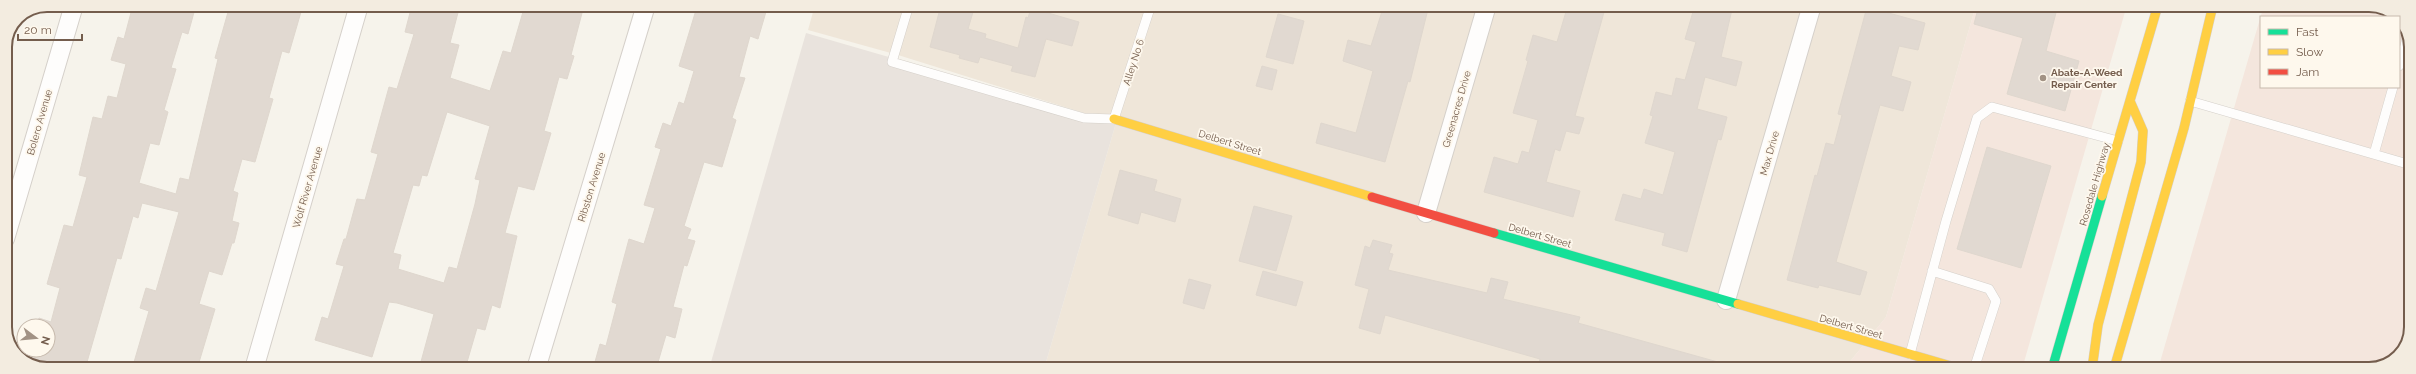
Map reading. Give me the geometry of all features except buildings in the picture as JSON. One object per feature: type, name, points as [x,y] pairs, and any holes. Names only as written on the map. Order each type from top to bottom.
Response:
[{"type":"main road","name":"Rosedale Highway","points":[[2054,362],[2156,12]]},
{"type":"main road","points":[[2116,362],[2184,128],[2211,12]]},
{"type":"main road","points":[[2093,362],[2098,325],[2141,162],[2143,131],[2130,101]]},
{"type":"main road","name":"Delbert Street","points":[[1114,119],[1426,213],[1937,362]]},
{"type":"street","name":"Bolero Avenue","points":[[12,215],[72,12]]},
{"type":"street","name":"Wolf River Avenue","points":[[256,362],[357,12]]},
{"type":"street","name":"Ribston Avenue","points":[[538,362],[644,12]]},
{"type":"street","name":"Greenacres Drive","points":[[1426,213],[1485,12]]},
{"type":"street","name":"Max Drive","points":[[1726,300],[1810,12]]},
{"type":"lane","points":[[907,12],[892,62],[1084,118],[1114,119]]},
{"type":"lane","name":"Alley No 6","points":[[1114,119],[1149,12]]},
{"type":"lane","points":[[2400,63],[2404,49]]},
{"type":"lane","points":[[2374,154],[2393,88]]},
{"type":"lane","points":[[2190,101],[2404,163]]},
{"type":"lane","points":[[1910,354],[1932,270],[1977,118],[1992,107],[2118,141]]},
{"type":"lane","points":[[1932,270],[1989,289],[1996,301],[1976,362]]},
{"type":"shaded area","points":[[813,12],[1974,12],[1886,317],[1850,362],[1046,362],[1116,123],[898,55],[808,30]]},
{"type":"shaded area","points":[[1974,12],[2125,12],[2024,362],[1850,362],[1886,317]]},
{"type":"shaded area","points":[[2262,12],[2374,12],[2384,16],[2261,16]]},
{"type":"shaded area","points":[[2260,19],[2260,88],[2400,88],[2400,32],[2404,45],[2404,332],[2397,348],[2386,357],[2374,362],[2160,362]]},
{"type":"shaded area","points":[[806,33],[1116,123],[1046,362],[711,362]]},
{"type":"traffic: fast","points":[[2054,362],[2102,196]]},
{"type":"traffic: fast","points":[[1494,233],[1738,304]]},
{"type":"traffic: slow","points":[[2102,196],[2156,12]]},
{"type":"traffic: slow","points":[[2116,362],[2184,128],[2211,12]]},
{"type":"traffic: slow","points":[[2093,362],[2098,325],[2141,162],[2143,131],[2130,101]]},
{"type":"traffic: slow","points":[[1114,119],[1372,197]]},
{"type":"traffic: slow","points":[[1738,304],[1937,362]]},
{"type":"traffic: jam","points":[[1372,197],[1494,233]]},
{"type":"place","name":"Abate-A-Weed Repair Center","points":[[2043,78]]}]
